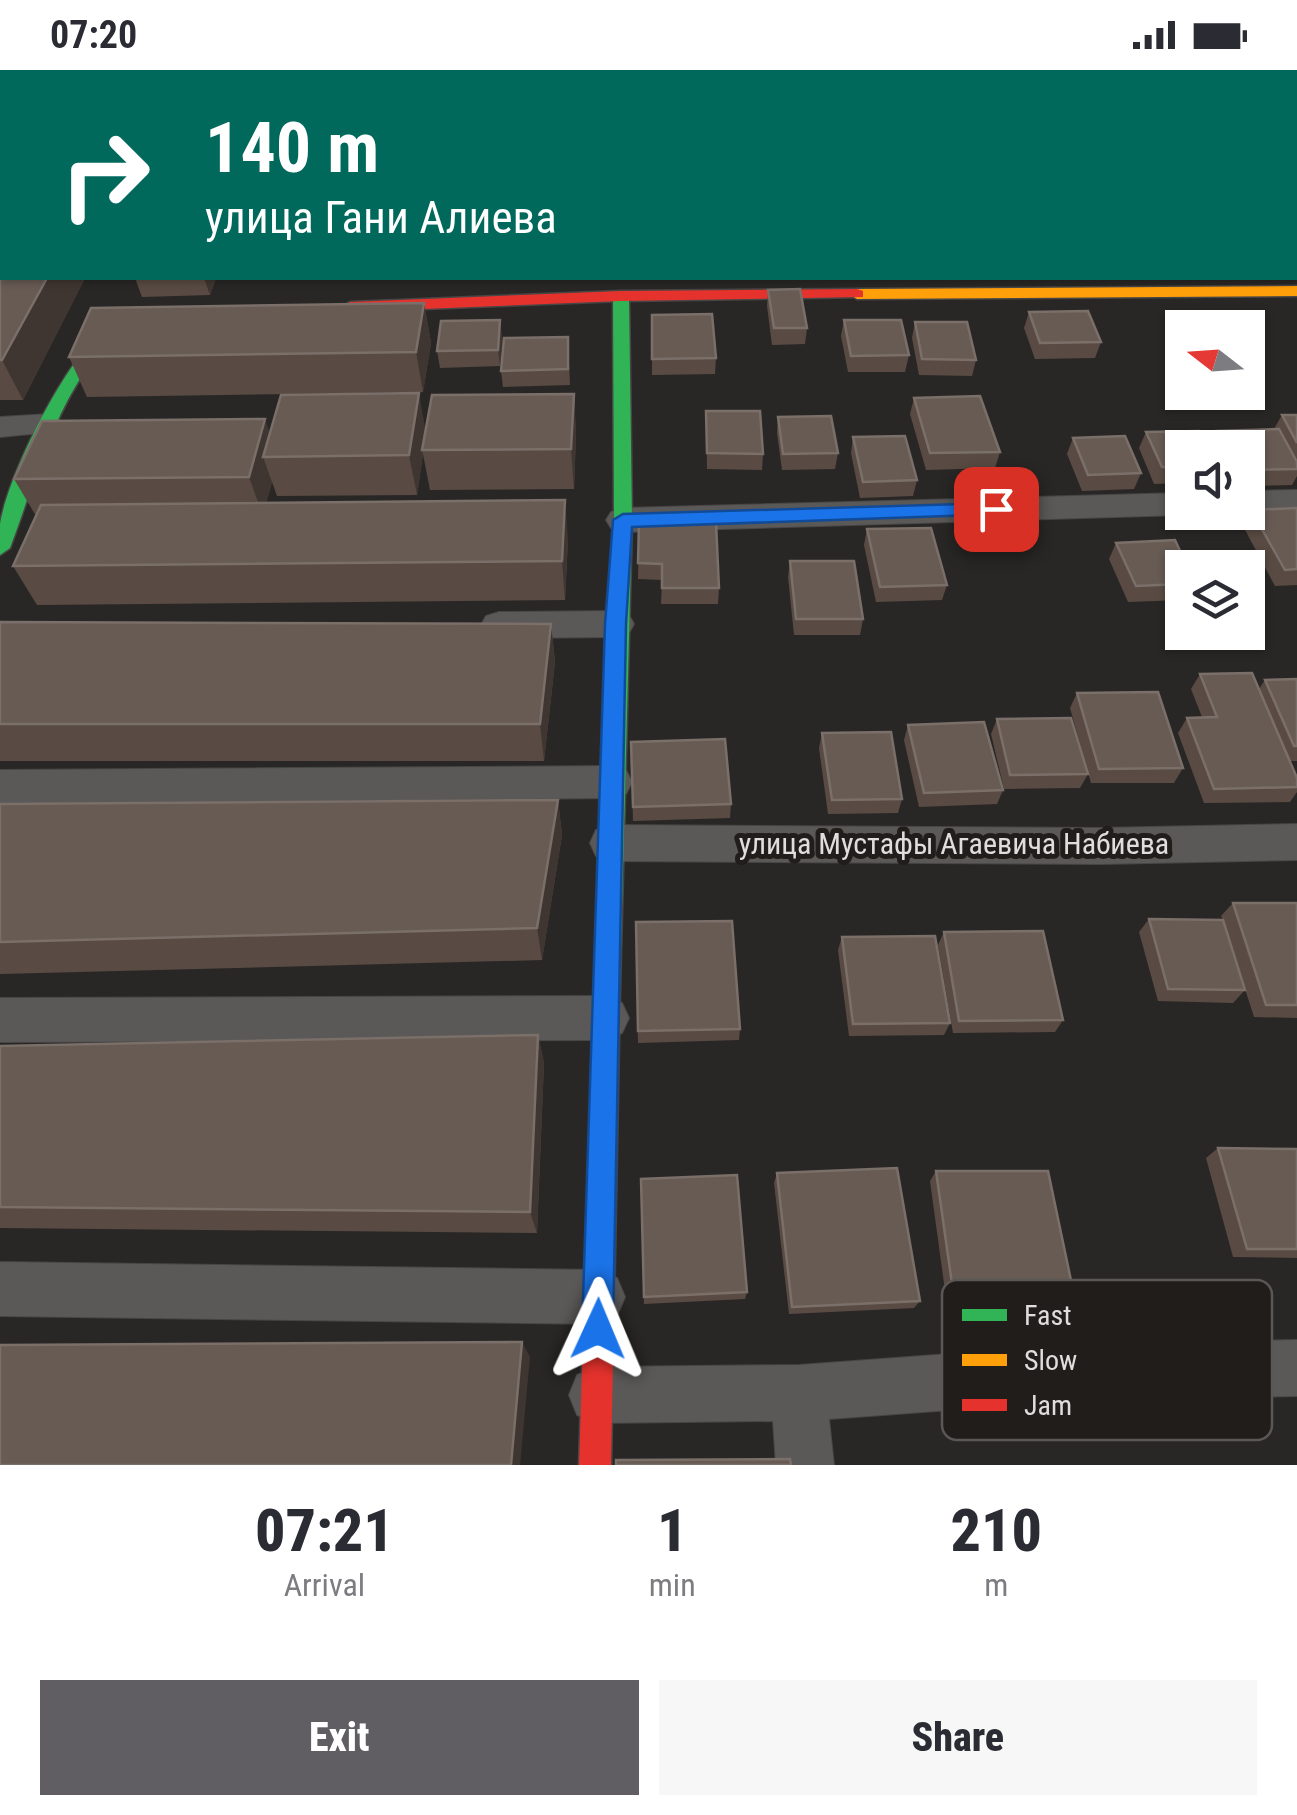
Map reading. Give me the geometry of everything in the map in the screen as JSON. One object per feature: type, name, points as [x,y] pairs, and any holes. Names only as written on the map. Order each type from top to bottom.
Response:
[{"type":"street","points":[[326,308],[621,296],[1297,291]]},
{"type":"street","points":[[595,1465],[616,624],[623,520],[621,296]]},
{"type":"street","points":[[0,548],[50,424],[94,340],[111,322],[141,316]]},
{"type":"street","points":[[0,427],[50,424]]},
{"type":"street","points":[[1265,501],[1297,500]]},
{"type":"street","points":[[623,520],[1165,504]]},
{"type":"street","points":[[457,625],[616,624]]},
{"type":"street","points":[[0,787],[612,782]]},
{"type":"street","name":"улица Мустафы Агаевича Набиева","points":[[610,843],[1101,846],[1297,842]]},
{"type":"street","points":[[0,1020],[606,1018]]},
{"type":"street","points":[[0,1289],[598,1297]]},
{"type":"street","points":[[1272,1368],[1297,1368]]},
{"type":"street","points":[[597,1395],[799,1393],[942,1383]]},
{"type":"street","points":[[799,1393],[805,1465]]},
{"type":"building","points":[[0,280],[46,280],[2,360]]},
{"type":"building","points":[[800,289],[807,328],[774,328],[768,290]]},
{"type":"building","points":[[424,303],[416,352],[69,357],[91,308]]},
{"type":"building","points":[[1088,311],[1101,342],[1040,343],[1029,312]]},
{"type":"building","points":[[712,314],[716,358],[652,359],[652,315]]},
{"type":"building","points":[[500,320],[498,350],[437,351],[441,321]]},
{"type":"building","points":[[844,320],[901,320],[909,355],[851,356]]},
{"type":"building","points":[[915,322],[967,322],[976,360],[922,359]]},
{"type":"building","points":[[568,337],[568,369],[501,371],[504,338]]},
{"type":"building","points":[[419,393],[409,455],[263,457],[281,395]]},
{"type":"building","points":[[574,394],[571,449],[422,450],[432,395]]},
{"type":"building","points":[[980,396],[1000,452],[930,453],[914,398]]},
{"type":"building","points":[[706,411],[760,411],[763,454],[707,453]]},
{"type":"building","points":[[1282,415],[1297,415],[1297,443]]},
{"type":"building","points":[[831,416],[838,453],[783,454],[778,417]]},
{"type":"building","points":[[265,419],[249,477],[14,479],[42,421]]},
{"type":"building","points":[[1279,429],[1297,469],[1265,470],[1265,430],[1248,430]]},
{"type":"building","points":[[1146,432],[1165,432],[1165,467],[1162,467]]},
{"type":"building","points":[[905,436],[917,480],[863,482],[853,437]]},
{"type":"building","points":[[1125,436],[1141,473],[1088,475],[1073,438]]},
{"type":"building","points":[[565,500],[562,561],[13,566],[41,505]]},
{"type":"building","points":[[1297,508],[1297,569],[1285,570],[1262,530],[1265,509]]},
{"type":"building","points":[[639,522],[716,523],[719,588],[662,588],[662,564],[638,563]]},
{"type":"building","points":[[931,528],[947,585],[880,587],[867,529]]},
{"type":"building","points":[[1175,540],[1180,550],[1165,550],[1165,585],[1136,586],[1116,543]]},
{"type":"building","points":[[790,561],[854,561],[863,619],[796,619]]},
{"type":"building","points":[[0,622],[551,624],[540,724],[0,724]]},
{"type":"building","points":[[1252,673],[1297,778],[1297,787],[1214,789],[1187,718],[1217,717],[1200,674]]},
{"type":"building","points":[[1297,679],[1297,746],[1294,746],[1265,680]]},
{"type":"building","points":[[1158,692],[1183,768],[1099,769],[1077,693]]},
{"type":"building","points":[[1071,718],[1088,774],[1010,775],[997,719]]},
{"type":"building","points":[[984,722],[1003,790],[924,793],[908,725]]},
{"type":"building","points":[[891,732],[902,799],[832,800],[822,733]]},
{"type":"building","points":[[725,739],[731,804],[633,807],[631,742]]},
{"type":"building","points":[[558,800],[537,928],[0,942],[0,804]]},
{"type":"building","points":[[1233,903],[1297,903],[1297,1005],[1266,1005]]},
{"type":"building","points":[[1149,919],[1223,920],[1245,990],[1168,989]]},
{"type":"building","points":[[732,921],[740,1029],[638,1031],[636,922]]},
{"type":"building","points":[[1043,931],[1063,1020],[959,1021],[944,932]]},
{"type":"building","points":[[935,936],[950,1023],[853,1024],[842,937]]},
{"type":"building","points":[[538,1035],[530,1212],[0,1207],[0,1046]]},
{"type":"building","points":[[1218,1148],[1297,1149],[1297,1249],[1247,1249]]},
{"type":"building","points":[[897,1168],[920,1301],[792,1307],[777,1173]]},
{"type":"building","points":[[936,1171],[1048,1171],[1071,1280],[951,1280]]},
{"type":"building","points":[[737,1175],[747,1292],[644,1297],[641,1179]]},
{"type":"building","points":[[522,1342],[511,1465],[0,1465],[0,1345]]},
{"type":"building","points":[[790,1459],[791,1465],[616,1465],[616,1460]]},
{"type":"traffic: fast","points":[[607,988],[623,520],[621,296]]},
{"type":"traffic: fast","points":[[0,548],[64,391],[102,338],[125,320]]},
{"type":"traffic: slow","points":[[857,294],[1297,291]]},
{"type":"traffic: jam","points":[[350,307],[621,296],[857,294]]},
{"type":"traffic: jam","points":[[595,1465],[607,988]]},
{"type":"route","points":[[598,1329],[616,624],[623,520],[996,509]]}]
